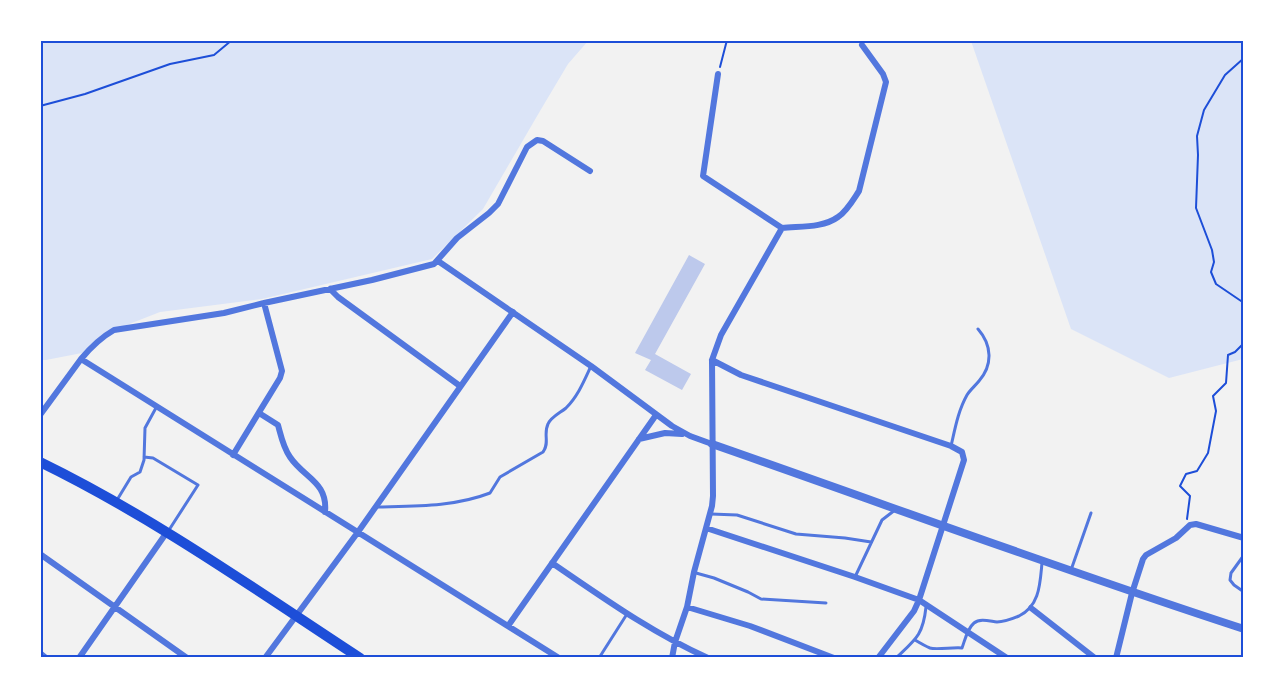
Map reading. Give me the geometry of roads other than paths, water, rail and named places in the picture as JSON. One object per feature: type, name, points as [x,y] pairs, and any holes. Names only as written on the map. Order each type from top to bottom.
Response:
[{"type":"main road","points":[[40,462],[82,482],[167,532],[360,657]]},
{"type":"street","points":[[718,74],[704,176],[782,228],[817,225],[838,217],[859,191],[886,82],[884,74],[862,45]]},
{"type":"street","points":[[40,415],[93,345],[114,330],[224,313],[434,264],[457,238],[498,204],[527,147],[537,140],[543,141],[590,171]]},
{"type":"street","points":[[672,657],[687,607],[713,496],[712,360],[721,335],[782,228]]},
{"type":"street","points":[[438,261],[591,366],[656,415],[688,435],[1071,572],[1244,629]]},
{"type":"street","points":[[330,289],[460,386]]},
{"type":"street","points":[[233,454],[280,378],[282,371],[264,303]]},
{"type":"street","points":[[265,657],[376,507],[513,312]]},
{"type":"street","points":[[81,359],[559,657]]},
{"type":"street","points":[[712,360],[741,375],[951,446],[962,452],[964,460],[919,600],[914,611],[878,657]]},
{"type":"street","points":[[259,413],[278,425],[284,447],[291,459],[323,493],[326,501],[325,512]]},
{"type":"street","points":[[508,626],[656,415]]},
{"type":"street","points":[[639,439],[665,433],[688,435]]},
{"type":"street","points":[[1116,657],[1132,593],[1146,555],[1176,538],[1190,525],[1196,524],[1244,538]]},
{"type":"street","points":[[706,528],[919,600],[1007,657]]},
{"type":"street","points":[[79,657],[167,532]]},
{"type":"street","points":[[40,554],[187,657]]},
{"type":"street","points":[[552,563],[627,614],[675,642],[708,657]]},
{"type":"street","points":[[687,607],[750,626],[834,657]]},
{"type":"street","points":[[1031,608],[1095,657]]},
{"type":"street","points":[[40,653],[46,657]]},
{"type":"lane","points":[[951,446],[967,394],[986,372],[989,364],[987,341],[978,329]]},
{"type":"lane","points":[[376,507],[431,506],[490,493],[500,477],[547,448],[548,423],[576,396],[591,366]]},
{"type":"lane","points":[[116,501],[131,477],[140,472],[144,457],[145,428],[157,406]]},
{"type":"lane","points":[[144,457],[153,458],[198,485],[167,532]]},
{"type":"lane","points":[[855,577],[882,520],[897,509]]},
{"type":"lane","points":[[1071,572],[1091,513]]},
{"type":"lane","points":[[710,514],[737,514],[796,534],[871,542]]},
{"type":"lane","points":[[1244,555],[1230,580],[1244,592]]},
{"type":"lane","points":[[915,640],[934,649],[962,648],[973,623],[1005,621],[1023,614],[1031,608],[1037,597],[1042,561]]},
{"type":"lane","points":[[694,572],[714,578],[762,599],[826,603]]},
{"type":"lane","points":[[896,657],[915,640],[922,630],[926,604]]},
{"type":"lane","points":[[599,657],[627,614]]}]
